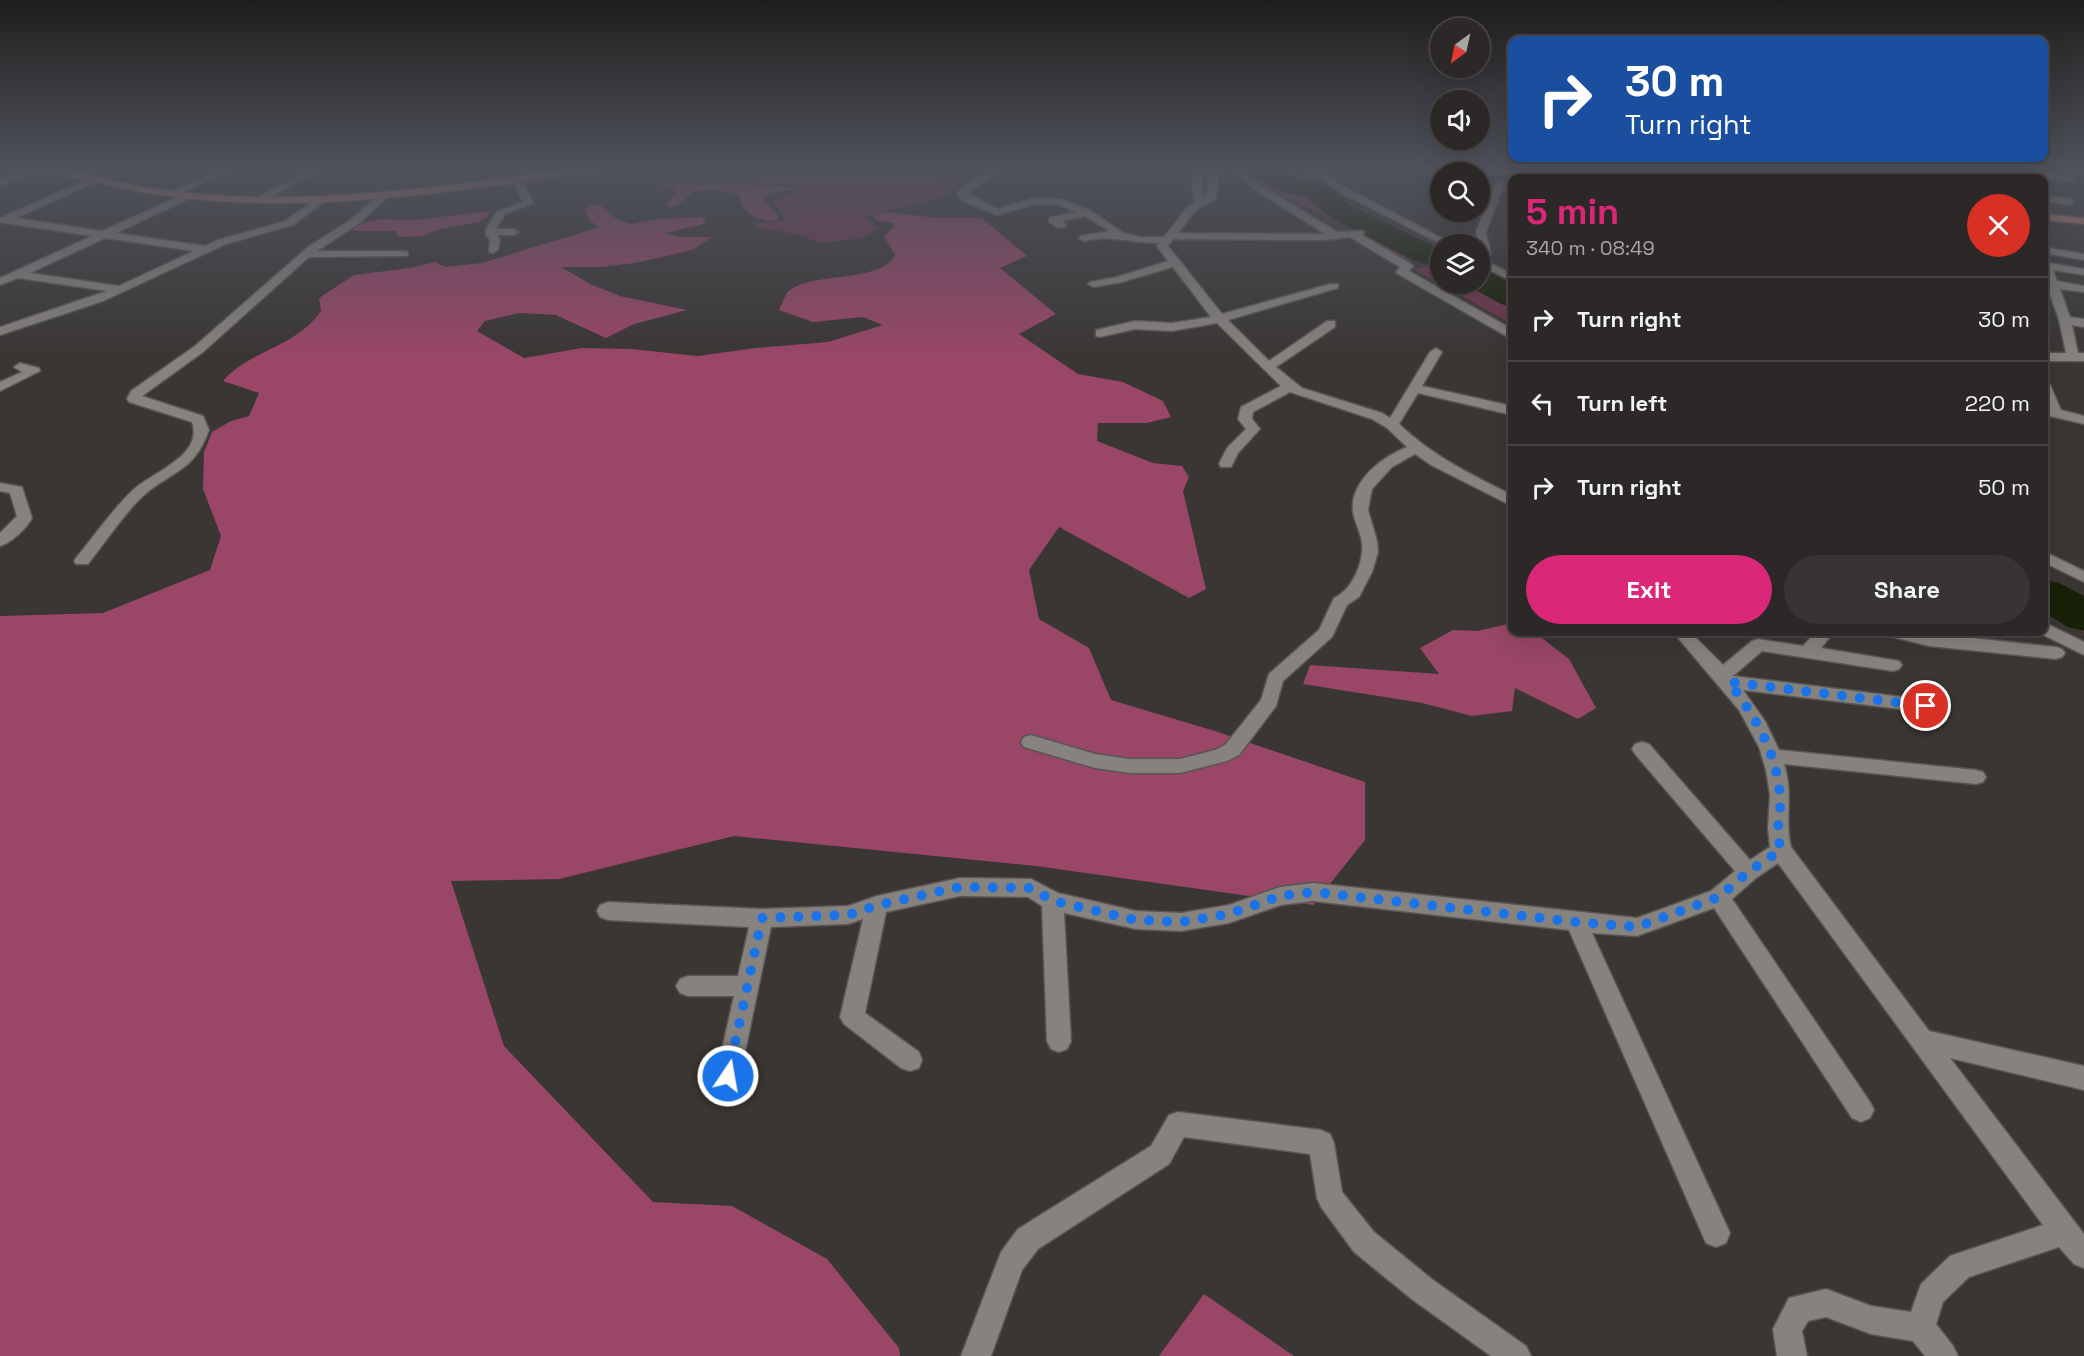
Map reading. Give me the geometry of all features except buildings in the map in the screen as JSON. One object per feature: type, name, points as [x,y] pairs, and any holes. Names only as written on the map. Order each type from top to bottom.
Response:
[{"type":"street","points":[[75,230],[205,249]]},
{"type":"street","points":[[0,282],[112,230]]},
{"type":"street","points":[[4,328],[99,298],[205,249],[260,230]]},
{"type":"street","points":[[82,561],[139,492],[182,464],[197,444],[202,430],[198,419],[134,399],[136,394],[199,349],[307,254],[342,230]]},
{"type":"street","points":[[1117,230],[1124,236]]},
{"type":"street","points":[[1174,230],[1162,246],[1218,317],[1291,387],[1297,391],[1368,412],[1392,425],[1416,448],[1436,462],[1508,499]]},
{"type":"street","points":[[1327,230],[1336,236]]},
{"type":"street","points":[[493,250],[495,240],[491,232],[514,232]]},
{"type":"street","points":[[1084,238],[1101,234],[1168,238],[1245,238],[1355,234],[1407,266],[1402,272],[1508,332]]},
{"type":"street","points":[[1122,248],[1124,236]]},
{"type":"street","points":[[2048,251],[2084,257]]},
{"type":"street","points":[[307,254],[404,254]]},
{"type":"street","points":[[1094,284],[1118,280],[1175,263]]},
{"type":"street","points":[[2048,263],[2084,272]]},
{"type":"street","points":[[1490,266],[1508,276]]},
{"type":"street","points":[[0,272],[118,289]]},
{"type":"street","points":[[2048,273],[2079,357],[2048,357]]},
{"type":"street","points":[[2052,284],[2084,289]]},
{"type":"street","points":[[1100,333],[1135,326],[1181,327],[1201,324],[1218,317],[1248,311],[1334,286]]},
{"type":"street","points":[[2065,320],[2084,323]]},
{"type":"street","points":[[1268,367],[1330,324]]},
{"type":"street","points":[[1392,425],[1436,352]]},
{"type":"street","points":[[0,387],[34,371],[20,367]]},
{"type":"street","points":[[1226,465],[1232,451],[1253,429],[1245,419],[1246,410],[1279,391],[1291,387]]},
{"type":"street","points":[[1415,388],[1508,409]]},
{"type":"street","points":[[2048,397],[2055,413],[2084,420]]},
{"type":"street","points":[[1030,742],[1095,761],[1130,766],[1180,766],[1211,759],[1232,750],[1270,701],[1275,678],[1305,654],[1326,633],[1340,602],[1351,597],[1366,564],[1370,545],[1360,509],[1361,497],[1368,484],[1382,468],[1416,448]]},
{"type":"street","points":[[0,487],[14,488],[19,491],[25,515],[24,520],[0,541]]},
{"type":"street","points":[[2048,559],[2084,577]]},
{"type":"street","points":[[2048,631],[2084,649]]},
{"type":"street","points":[[1685,636],[1726,679],[1753,714],[1772,756],[1780,796],[1776,833],[1781,850],[1920,1040],[2064,1232],[2084,1254]]},
{"type":"street","points":[[1808,652],[1822,636]]},
{"type":"street","points":[[1912,636],[1929,640],[2056,653]]},
{"type":"street","points":[[1726,679],[1758,645],[1893,665]]},
{"type":"street","points":[[1726,679],[1926,706]]},
{"type":"street","points":[[1642,749],[1748,872]]},
{"type":"street","points":[[1772,756],[1976,777]]},
{"type":"street","points":[[608,911],[762,918],[848,915],[878,905],[960,887],[1031,888],[1053,901],[1136,920],[1181,922],[1229,914],[1280,896],[1313,892],[1637,927],[1719,897],[1748,872],[1781,850]]},
{"type":"street","points":[[1719,897],[1861,1110]]},
{"type":"street","points":[[1053,901],[1059,1041]]},
{"type":"street","points":[[878,905],[852,1017],[910,1060]]},
{"type":"street","points":[[728,1076],[762,918]]},
{"type":"street","points":[[1576,922],[1716,1233]]},
{"type":"street","points":[[688,986],[747,986]]},
{"type":"street","points":[[1920,1040],[2084,1078]]},
{"type":"street","points":[[976,1356],[1011,1262],[1028,1239],[1160,1155],[1178,1124],[1321,1143],[1330,1198],[1364,1242],[1423,1290],[1516,1356]]},
{"type":"street","points":[[1921,1328],[1931,1294],[1960,1266],[2064,1232]]},
{"type":"street","points":[[1792,1356],[1787,1329],[1799,1308],[1826,1303],[1871,1320],[1921,1328],[1943,1356]]},
{"type":"shaded area","points":[[435,230],[423,236],[398,237],[396,231],[353,231]]},
{"type":"shaded area","points":[[589,230],[676,230],[664,233],[681,237],[712,237],[692,250],[635,263],[599,267],[561,267],[590,284],[620,296],[687,310],[634,324],[606,338],[556,315],[519,313],[485,321],[477,331],[524,358],[582,348],[632,349],[697,356],[828,342],[883,325],[863,317],[813,322],[779,310],[787,293],[796,286],[860,274],[887,264],[895,255],[884,236],[890,230],[997,230],[1027,256],[1000,268],[1056,314],[1019,334],[1078,374],[1123,382],[1163,401],[1171,417],[1147,423],[1098,423],[1097,441],[1153,463],[1182,466],[1189,477],[1183,491],[1206,589],[1189,598],[1059,527],[1029,570],[1039,619],[1089,648],[1111,700],[1215,731],[1365,782],[1365,840],[1313,905],[1036,866],[734,836],[559,879],[451,881],[504,1046],[653,1202],[732,1206],[827,1259],[899,1348],[900,1356],[0,1356],[0,616],[103,613],[210,570],[221,536],[203,489],[204,452],[212,432],[231,421],[249,416],[259,393],[223,381],[245,362],[298,334],[321,311],[319,298],[354,275],[410,268],[435,262],[446,267],[482,263]]},
{"type":"shaded area","points":[[773,230],[876,230],[861,238],[821,243],[795,234]]},
{"type":"shaded area","points":[[1363,235],[1386,239],[1410,251],[1410,261]]},
{"type":"shaded area","points":[[1430,265],[1430,278],[1415,270]]},
{"type":"shaded area","points":[[1490,289],[1508,299],[1508,322],[1458,294],[1490,294]]},
{"type":"shaded area","points":[[2048,604],[2084,622],[2084,632],[2048,614]]},
{"type":"shaded area","points":[[1508,624],[1508,636],[1539,636],[1569,659],[1596,708],[1578,719],[1515,688],[1512,711],[1472,716],[1422,703],[1303,684],[1310,665],[1439,674],[1420,648],[1453,630],[1477,631]]},
{"type":"shaded area","points":[[1204,1294],[1294,1356],[1159,1356]]},
{"type":"waterway","points":[[1377,230],[1430,256]]},
{"type":"waterway","points":[[1490,285],[1508,295]]},
{"type":"waterway","points":[[2048,596],[2084,616]]},
{"type":"route","points":[[728,1076],[762,918],[848,915],[878,905],[960,887],[1031,888],[1053,901],[1136,920],[1181,922],[1229,914],[1280,896],[1313,892],[1637,927],[1719,897],[1748,872],[1781,850],[1776,833],[1780,796],[1772,756],[1753,714],[1729,682],[1926,706]]}]
